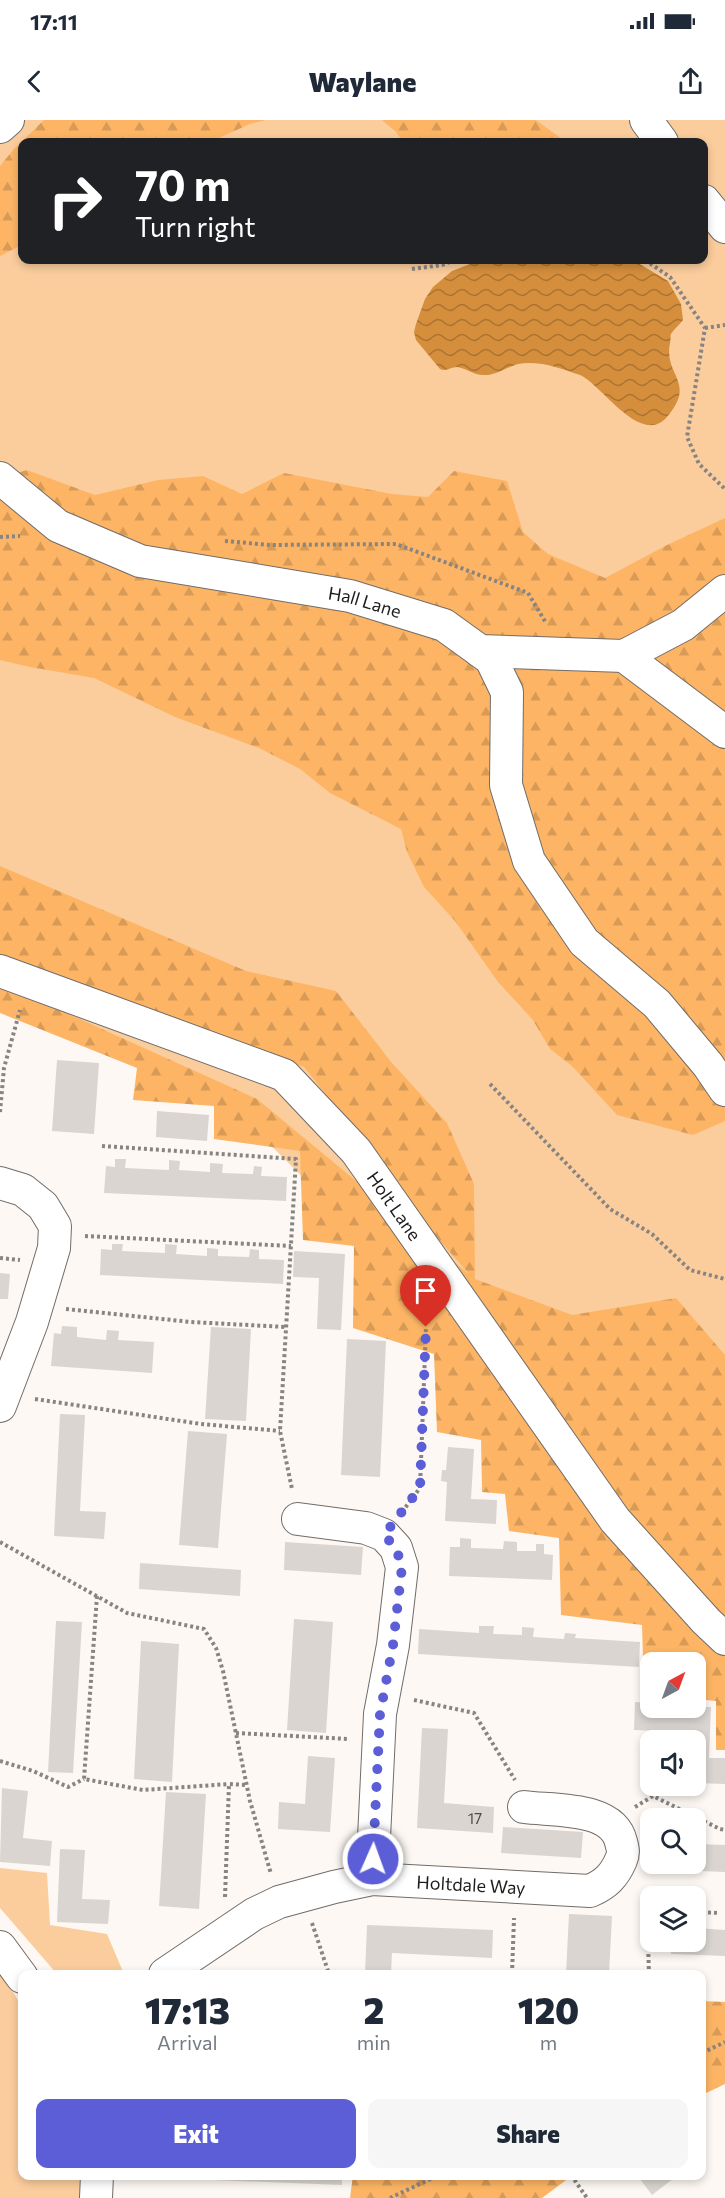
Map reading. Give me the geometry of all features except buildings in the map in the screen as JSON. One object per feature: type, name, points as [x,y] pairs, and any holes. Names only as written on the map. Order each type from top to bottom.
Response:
[{"type":"street","points":[[0,127],[8,120]]},
{"type":"street","points":[[646,120],[659,138]]},
{"type":"street","points":[[708,206],[725,227]]},
{"type":"street","name":"Hall Lane","points":[[0,478],[58,526],[140,561],[350,596],[444,625],[491,659],[507,692],[506,785],[528,861],[584,942],[657,1004],[708,1065],[725,1090]]},
{"type":"street","points":[[480,651],[624,656],[683,626],[725,591]]},
{"type":"street","points":[[624,656],[725,732]]},
{"type":"street","name":"Holt Lane","points":[[0,971],[284,1075],[356,1151],[615,1520],[725,1639]]},
{"type":"street","points":[[0,1183],[23,1190],[43,1206],[55,1226],[54,1248],[32,1323],[2,1401]]},
{"type":"street","points":[[298,1519],[366,1528],[384,1535],[396,1548],[402,1567],[379,1740],[372,1879]]},
{"type":"street","points":[[528,1807],[591,1814],[608,1823]]},
{"type":"street","name":"Holtdale Way","points":[[171,1970],[254,1914],[291,1899],[372,1879],[590,1891],[604,1885],[616,1871],[624,1854],[620,1838],[608,1823]]},
{"type":"street","points":[[0,1947],[18,1972]]},
{"type":"street","points":[[96,2198],[97,2180]]},
{"type":"path","points":[[412,268],[445,264]]},
{"type":"path","points":[[651,264],[670,277],[705,328],[687,437],[699,464],[725,489]]},
{"type":"path","points":[[705,328],[725,325]]},
{"type":"path","points":[[0,1112],[4,1068],[23,1000]]},
{"type":"path","points":[[490,1084],[610,1209],[652,1234],[690,1270],[725,1279]]},
{"type":"path","points":[[102,1146],[296,1159],[280,1431],[298,1519]]},
{"type":"path","points":[[55,1235],[291,1246]]},
{"type":"path","points":[[62,1309],[191,1322],[286,1327]]},
{"type":"path","points":[[384,1535],[420,1488],[426,1327]]},
{"type":"path","points":[[2,1401],[280,1431]]},
{"type":"path","points":[[0,1542],[128,1613],[204,1629],[216,1648],[247,1785],[291,1899],[327,1970]]},
{"type":"path","points":[[84,1779],[97,1596]]},
{"type":"path","points":[[384,1693],[474,1713],[528,1807]]},
{"type":"path","points":[[236,1733],[379,1740]]},
{"type":"path","points":[[0,1761],[33,1771],[68,1786],[84,1779],[143,1790],[229,1784],[247,1785]]},
{"type":"path","points":[[224,1933],[229,1784]]},
{"type":"path","points":[[608,1823],[653,1796],[725,1830]]},
{"type":"path","points":[[512,1970],[515,1888]]},
{"type":"path","points":[[706,1912],[720,1913]]},
{"type":"path","points":[[648,1952],[649,1970]]},
{"type":"path","points":[[706,2051],[725,2042]]},
{"type":"path","points":[[390,2198],[429,2180]]},
{"type":"path","points":[[574,2180],[587,2198]]},
{"type":"shaded area","points":[[0,120],[725,120],[725,1592],[696,1567],[233,1108],[0,1006]]},
{"type":"shaded area","points":[[0,1868],[47,1873],[50,1925],[107,1934],[122,1970],[54,1970],[0,1908]]},
{"type":"shaded area","points":[[0,1975],[6,1980],[18,2000],[18,2180],[81,2180],[83,2198],[0,2198]]},
{"type":"green space","points":[[44,120],[266,120],[250,124],[219,138],[25,138]]},
{"type":"green space","points":[[382,120],[536,120],[561,138],[400,138]]},
{"type":"green space","points":[[18,145],[18,247],[0,256],[0,166]]},
{"type":"green space","points":[[27,470],[95,495],[158,480],[203,476],[242,494],[284,473],[392,494],[428,497],[454,471],[507,481],[523,532],[548,554],[605,578],[725,518],[725,1121],[693,1135],[617,1115],[572,1066],[550,1049],[533,1020],[498,982],[455,921],[424,887],[407,852],[401,829],[330,793],[300,769],[259,748],[175,717],[94,678],[0,660],[0,478]]},
{"type":"green space","points":[[0,866],[246,971],[336,991],[392,1063],[447,1123],[474,1184],[475,1279],[572,1315],[676,1298],[725,1355],[725,1750],[716,1750],[716,1701],[706,1700],[706,1652],[643,1652],[642,1625],[561,1615],[559,1538],[509,1531],[505,1494],[482,1492],[481,1440],[437,1432],[434,1354],[353,1328],[354,1246],[303,1240],[300,1151],[214,1139],[214,1106],[133,1100],[137,1068],[0,1013],[0,983],[257,1099],[470,1275],[427,1226],[397,1184],[304,1067],[236,1045],[0,956]]},
{"type":"green space","points":[[706,2001],[725,2002],[725,2084],[706,2093]]},
{"type":"green space","points":[[352,2180],[566,2180],[542,2198],[350,2198]]},
{"type":"water","points":[[470,264],[640,264],[668,281],[681,304],[683,320],[671,335],[669,354],[679,387],[679,396],[675,406],[666,418],[656,425],[645,424],[621,410],[580,375],[549,365],[518,364],[487,375],[476,374],[457,367],[440,369],[416,340],[414,332],[425,299],[433,287],[452,271]]},
{"type":"route","points":[[373,1859],[380,1714],[393,1645],[402,1567],[396,1548],[384,1535],[420,1488],[426,1327]]}]
